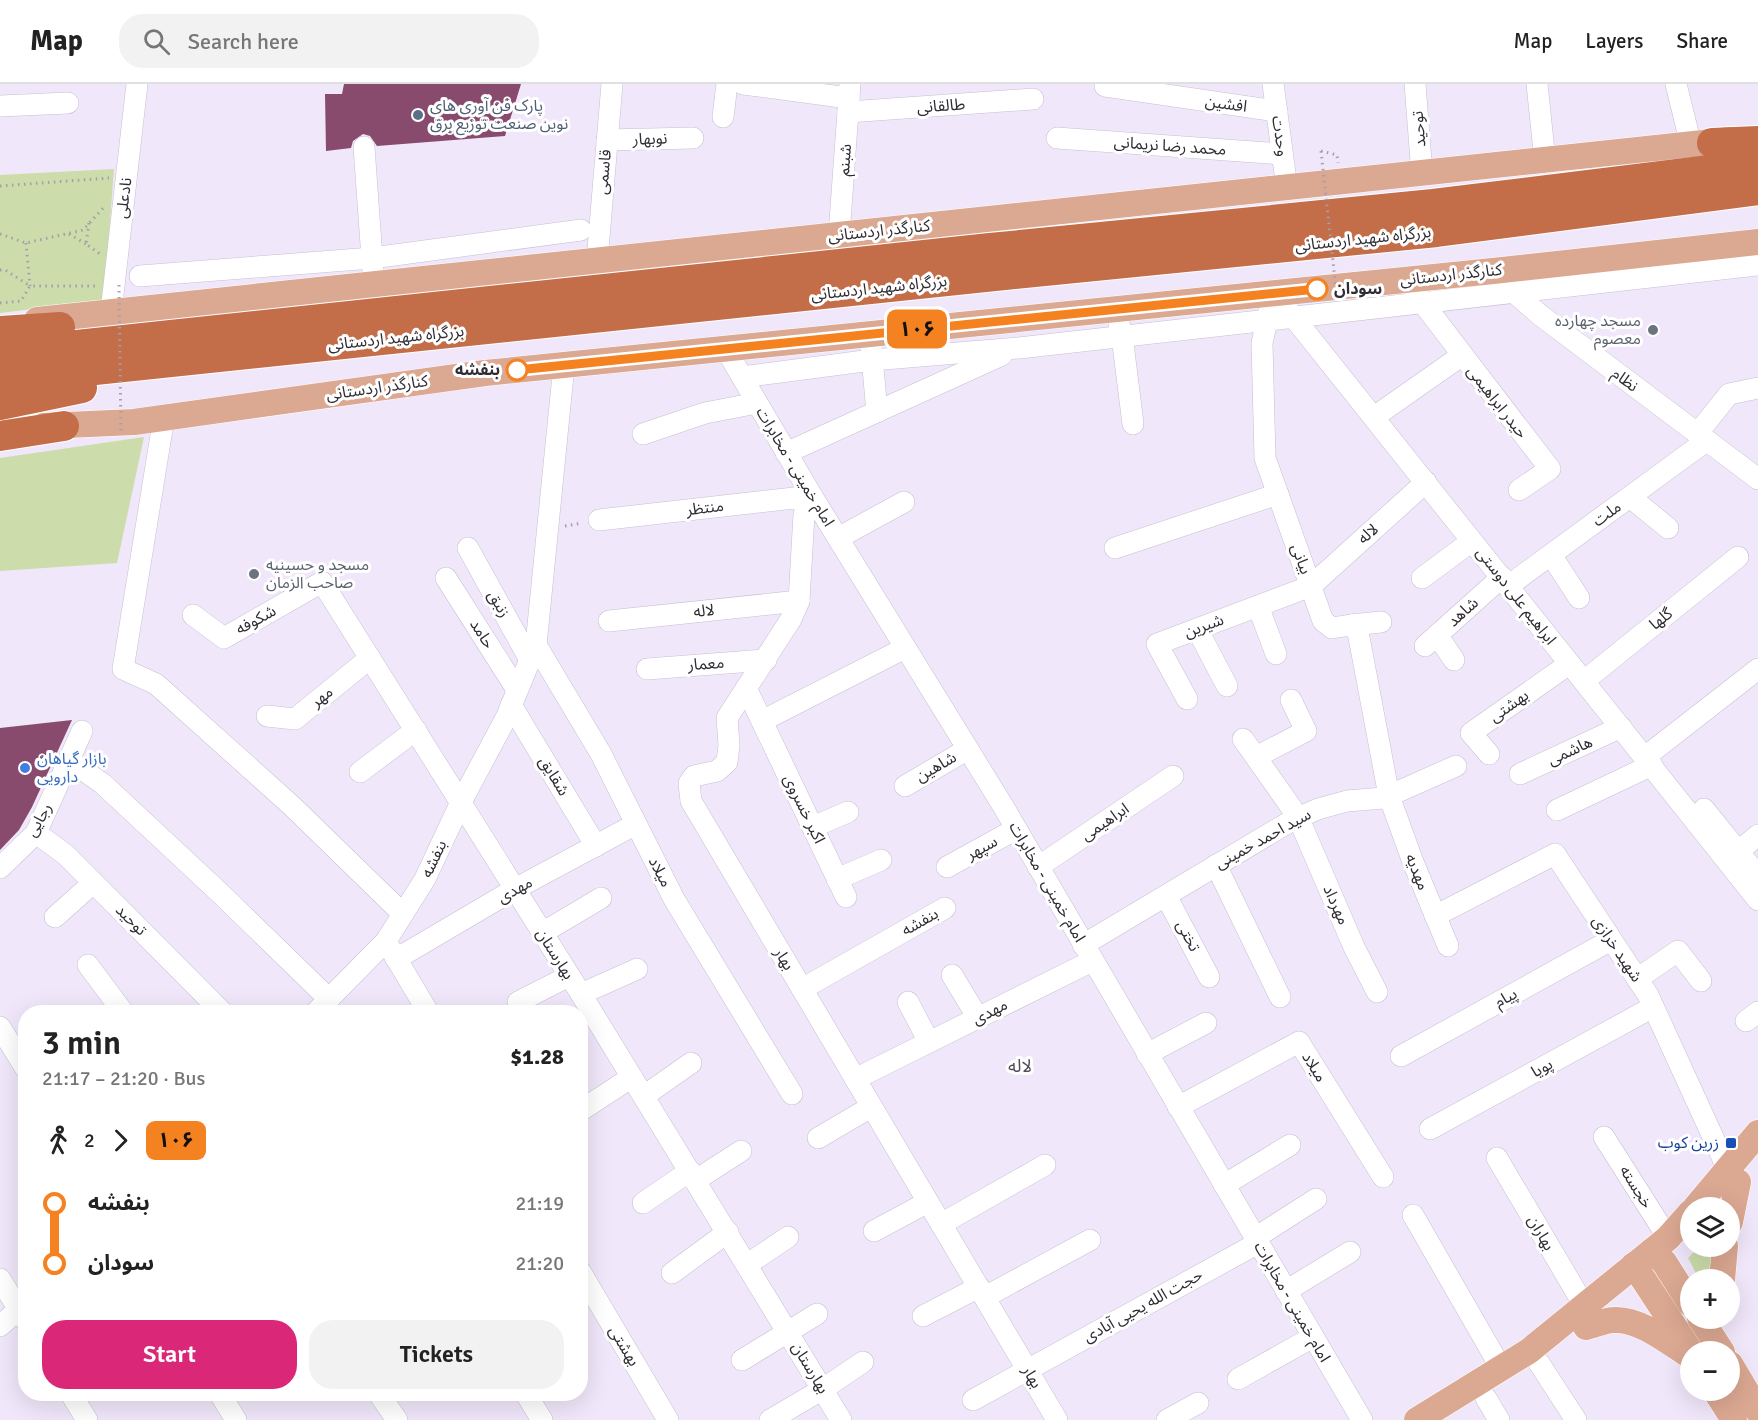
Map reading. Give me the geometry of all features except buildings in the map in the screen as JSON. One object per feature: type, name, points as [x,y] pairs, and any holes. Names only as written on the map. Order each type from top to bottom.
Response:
[{"type":"highway","points":[[1702,144],[1758,141]]},
{"type":"highway","name":"بزرگراه شهید اردستانی","points":[[0,353],[979,249],[1432,204],[1758,164]]},
{"type":"highway","name":"بزرگراه شهید اردستانی","points":[[0,380],[1437,232],[1758,190]]},
{"type":"highway","points":[[0,331],[266,310],[581,292]]},
{"type":"highway","points":[[0,405],[265,352]]},
{"type":"highway","name":"کنارگذر اردستانی","points":[[0,436],[64,426]]},
{"type":"main road","name":"کنارگذر اردستانی","points":[[0,324],[1545,161],[1758,136]]},
{"type":"main road","points":[[1308,217],[1520,176],[1545,161]]},
{"type":"main road","name":"کنارگذر اردستانی","points":[[64,426],[134,422],[485,373],[1273,293],[1405,280],[1511,281],[1702,259],[1758,242]]},
{"type":"main road","points":[[0,425],[64,426]]},
{"type":"main road","points":[[1722,1197],[1758,1133]]},
{"type":"main road","points":[[1708,1197],[1758,1158]]},
{"type":"main road","points":[[1732,1197],[1733,1176]]},
{"type":"main road","points":[[1450,1420],[1539,1363],[1586,1317],[1659,1255],[1680,1226]]},
{"type":"main road","points":[[1659,1255],[1680,1288]]},
{"type":"main road","points":[[1659,1255],[1687,1341]]},
{"type":"main road","points":[[1417,1420],[1586,1317],[1636,1324],[1680,1350]]},
{"type":"main road","points":[[1740,1383],[1758,1412]]},
{"type":"main road","points":[[1722,1401],[1734,1420]]},
{"type":"street","name":"نادعلی","points":[[111,312],[137,84]]},
{"type":"street","name":"قاسمی","points":[[597,261],[612,84]]},
{"type":"street","points":[[723,117],[728,84]]},
{"type":"street","name":"طالقانی","points":[[743,84],[849,98],[1010,92],[1034,99]]},
{"type":"street","name":"وحدت","points":[[1273,84],[1287,188]]},
{"type":"street","name":"توحید","points":[[1415,84],[1422,174]]},
{"type":"street","points":[[1537,84],[1545,161]]},
{"type":"street","points":[[1676,84],[1702,144]]},
{"type":"street","name":"افشین","points":[[1105,87],[1277,111]]},
{"type":"street","name":"شبنم","points":[[839,235],[849,98]]},
{"type":"street","points":[[0,106],[68,103]]},
{"type":"street","name":"نوبهار","points":[[607,140],[693,138]]},
{"type":"street","name":"محمد رضا نریمانی","points":[[1057,138],[1282,154]]},
{"type":"street","points":[[364,147],[375,284]]},
{"type":"street","points":[[140,276],[372,258],[581,230]]},
{"type":"street","points":[[1702,259],[1758,265]]},
{"type":"street","name":"حیدر ابراهیمی","points":[[1405,280],[1461,356],[1550,469],[1519,490]]},
{"type":"street","points":[[742,377],[872,360],[1019,348],[1423,303],[1511,281]]},
{"type":"street","name":"نظام","points":[[1511,281],[1540,315],[1758,479]]},
{"type":"street","name":"ابراهیم علی دوستی","points":[[1273,293],[1569,664],[1588,678],[1621,727],[1650,757],[1758,900]]},
{"type":"street","name":"بیانی","points":[[1273,293],[1262,343],[1264,458],[1323,621],[1332,627],[1381,622]]},
{"type":"street","points":[[1114,309],[1122,336],[1133,424]]},
{"type":"street","points":[[870,334],[877,412]]},
{"type":"street","name":"امام خمینی - مخابرات","points":[[725,348],[812,496],[1016,829],[1362,1420]]},
{"type":"street","points":[[786,453],[1019,348]]},
{"type":"street","points":[[1374,417],[1461,356]]},
{"type":"street","name":"بنفشه","points":[[323,1005],[391,950],[403,914],[425,879],[514,698],[533,652],[564,365]]},
{"type":"street","name":"ملت","points":[[1505,582],[1551,555],[1630,497],[1702,438],[1728,394],[1758,388]]},
{"type":"street","points":[[643,434],[705,413],[757,403]]},
{"type":"street","points":[[164,417],[123,669],[156,684],[292,806],[403,914]]},
{"type":"street","name":"لاله","points":[[1311,586],[1426,482]]},
{"type":"street","points":[[1115,548],[1278,494]]},
{"type":"street","name":"منتظر","points":[[599,520],[812,496]]},
{"type":"street","name":"بهار","points":[[812,496],[804,514],[799,601],[791,619],[766,660],[727,718],[729,746],[727,762],[717,771],[694,776],[689,783],[691,801],[1057,1420]]},
{"type":"street","points":[[1630,497],[1668,528]]},
{"type":"street","points":[[838,538],[904,502]]},
{"type":"street","points":[[1422,578],[1472,541]]},
{"type":"street","name":"زنبق","points":[[468,548],[533,652]]},
{"type":"street","points":[[1551,555],[1579,598]]},
{"type":"street","name":"گلها","points":[[1588,678],[1738,557]]},
{"type":"street","name":"حامد","points":[[446,578],[514,698]]},
{"type":"street","name":"شکوفه","points":[[193,615],[224,638],[322,582]]},
{"type":"street","name":"بهارستان","points":[[322,582],[588,1005]]},
{"type":"street","name":"شاهد","points":[[1454,660],[1431,641],[1505,582]]},
{"type":"street","name":"شیرین","points":[[1187,699],[1157,644],[1311,586]]},
{"type":"street","name":"لاله","points":[[609,621],[799,601]]},
{"type":"street","points":[[1258,606],[1276,654]]},
{"type":"street","points":[[1351,625],[1358,632],[1389,796]]},
{"type":"street","points":[[1197,629],[1227,686]]},
{"type":"street","points":[[762,721],[905,648]]},
{"type":"street","name":"میلاد","points":[[533,652],[601,754],[674,899],[792,1094]]},
{"type":"street","name":"مهر","points":[[267,716],[295,719],[370,658]]},
{"type":"street","name":"معمار","points":[[647,669],[766,660]]},
{"type":"street","name":"بهشتی","points":[[1489,754],[1471,733],[1569,664]]},
{"type":"street","points":[[1588,678],[1650,757],[1739,850],[1758,876]]},
{"type":"street","points":[[1557,810],[1650,757],[1754,679]]},
{"type":"street","name":"اکبر خسروی","points":[[746,688],[842,888],[881,860]]},
{"type":"street","name":"شقایق","points":[[514,698],[596,846]]},
{"type":"street","points":[[1256,757],[1306,731],[1291,700]]},
{"type":"street","name":"هاشمی","points":[[1520,774],[1621,727]]},
{"type":"street","points":[[360,772],[416,730]]},
{"type":"street","name":"رجایی","points":[[0,868],[36,832],[82,732]]},
{"type":"street","name":"مهرداد","points":[[1243,739],[1298,818],[1354,947],[1377,992]]},
{"type":"street","name":"شاهین","points":[[905,786],[968,749]]},
{"type":"street","points":[[69,760],[103,784],[221,894],[321,1005]]},
{"type":"street","name":"سید احمد خمینی","points":[[1088,953],[1166,896],[1298,818],[1318,809],[1347,801],[1389,796],[1456,766]]},
{"type":"street","name":"ابراهیمی","points":[[1038,867],[1173,776]]},
{"type":"street","name":"مهدیه","points":[[1389,796],[1413,862],[1448,946]]},
{"type":"street","points":[[813,827],[848,812]]},
{"type":"street","name":"مهدی","points":[[391,950],[515,889],[636,824]]},
{"type":"street","name":"سپهر","points":[[947,867],[1016,829]]},
{"type":"street","name":"توحید","points":[[36,832],[66,855],[215,1005]]},
{"type":"street","points":[[1739,850],[1758,835]]},
{"type":"street","name":"شهید خرازی","points":[[1436,916],[1555,854],[1653,1007],[1733,1176]]},
{"type":"street","points":[[1216,865],[1280,997]]},
{"type":"street","points":[[54,917],[93,883]]},
{"type":"street","name":"تختی","points":[[1166,896],[1209,977]]},
{"type":"street","points":[[542,933],[601,898]]},
{"type":"street","name":"بنفشه","points":[[802,989],[945,908]]},
{"type":"street","name":"پیام","points":[[1401,1056],[1611,940]]},
{"type":"street","points":[[391,950],[424,1005]]},
{"type":"street","points":[[1637,979],[1678,951],[1701,981]]},
{"type":"street","name":"مهدی","points":[[855,1079],[978,1018],[1088,953]]},
{"type":"street","points":[[88,965],[118,1005]]},
{"type":"street","points":[[581,994],[637,969]]},
{"type":"street","points":[[952,975],[978,1018]]},
{"type":"street","points":[[518,1002],[569,976]]},
{"type":"street","points":[[908,1002],[929,1042]]},
{"type":"street","name":"بهارستان","points":[[588,1005],[842,1420]]},
{"type":"street","name":"پویا","points":[[1430,1129],[1653,1007]]},
{"type":"street","points":[[1147,1054],[1206,1023]]},
{"type":"street","points":[[0,1027],[18,1056]]},
{"type":"street","name":"میلاد","points":[[1178,1107],[1299,1042],[1383,1177]]},
{"type":"street","points":[[644,1096],[691,1063]]},
{"type":"street","points":[[588,1106],[632,1077]]},
{"type":"street","points":[[818,1138],[871,1107]]},
{"type":"street","name":"خجسته","points":[[1604,1137],[1659,1255]]},
{"type":"street","points":[[1224,1185],[1290,1145]]},
{"type":"street","points":[[643,1203],[741,1151]]},
{"type":"street","name":"بهاران","points":[[1497,1158],[1586,1317]]},
{"type":"street","points":[[941,1224],[1045,1165]]},
{"type":"street","name":"حجت الله یحیی آبادی","points":[[973,1400],[1256,1240],[1316,1199]]},
{"type":"street","points":[[873,1231],[928,1202]]},
{"type":"street","points":[[1413,1215],[1502,1368]]},
{"type":"street","points":[[672,1273],[728,1232]]},
{"type":"street","points":[[748,1264],[788,1237]]},
{"type":"street","points":[[923,1316],[982,1292],[1090,1240]]},
{"type":"street","points":[[1286,1291],[1350,1252]]},
{"type":"street","points":[[0,1279],[18,1304]]},
{"type":"street","name":"بهشتی","points":[[588,1285],[668,1420]]},
{"type":"street","points":[[0,1326],[18,1314]]},
{"type":"street","points":[[742,1360],[817,1314]]},
{"type":"street","points":[[1238,1379],[1313,1337]]},
{"type":"street","points":[[770,1420],[823,1389],[862,1362]]},
{"type":"street","points":[[1539,1363],[1576,1420]]},
{"type":"street","points":[[1486,1398],[1499,1420]]},
{"type":"street","points":[[75,1401],[87,1420]]},
{"type":"street","points":[[224,1401],[236,1420]]},
{"type":"street","points":[[384,1401],[397,1420]]},
{"type":"street","points":[[530,1401],[542,1420]]},
{"type":"street","points":[[1167,1420],[1198,1403]]},
{"type":"path","points":[[1336,298],[1321,151],[1337,155]]},
{"type":"path","points":[[0,186],[110,178],[109,187]]},
{"type":"path","points":[[0,234],[26,243],[83,230],[107,204],[106,215]]},
{"type":"path","points":[[86,244],[89,223]]},
{"type":"path","points":[[68,233],[104,257],[104,247]]},
{"type":"path","points":[[0,303],[21,301],[30,286],[26,243]]},
{"type":"path","points":[[0,270],[5,270],[30,286],[102,286]]},
{"type":"path","points":[[119,285],[121,434]]},
{"type":"path","points":[[548,528],[599,520]]},
{"type":"green space","points":[[114,169],[104,300],[0,313],[0,175]]},
{"type":"green space","points":[[144,437],[117,563],[0,571],[0,458]]},
{"type":"green space","points":[[1717,1257],[1717,1269],[1694,1269],[1688,1258]]},
{"type":"bus line","name":"۱۰۶","points":[[517,370],[1317,289]]},
{"type":"place","name":"پارک فن آوری های نوین صنعت توزیع برق","points":[[418,115]]},
{"type":"place","name":"سودان","points":[[1317,289]]},
{"type":"place","name":"مسجد چهارده معصوم","points":[[1653,330]]},
{"type":"place","name":"بنفشه","points":[[517,370]]},
{"type":"place","name":"مسجد و حسینیه صاحب الزمان","points":[[254,574]]},
{"type":"place","name":"بازار گیاهان دارویی","points":[[25,768]]},
{"type":"place","name":"زرین کوب","points":[[1731,1143]]},
{"type":"district","name":"لاله","points":[[1020,1066]]}]
